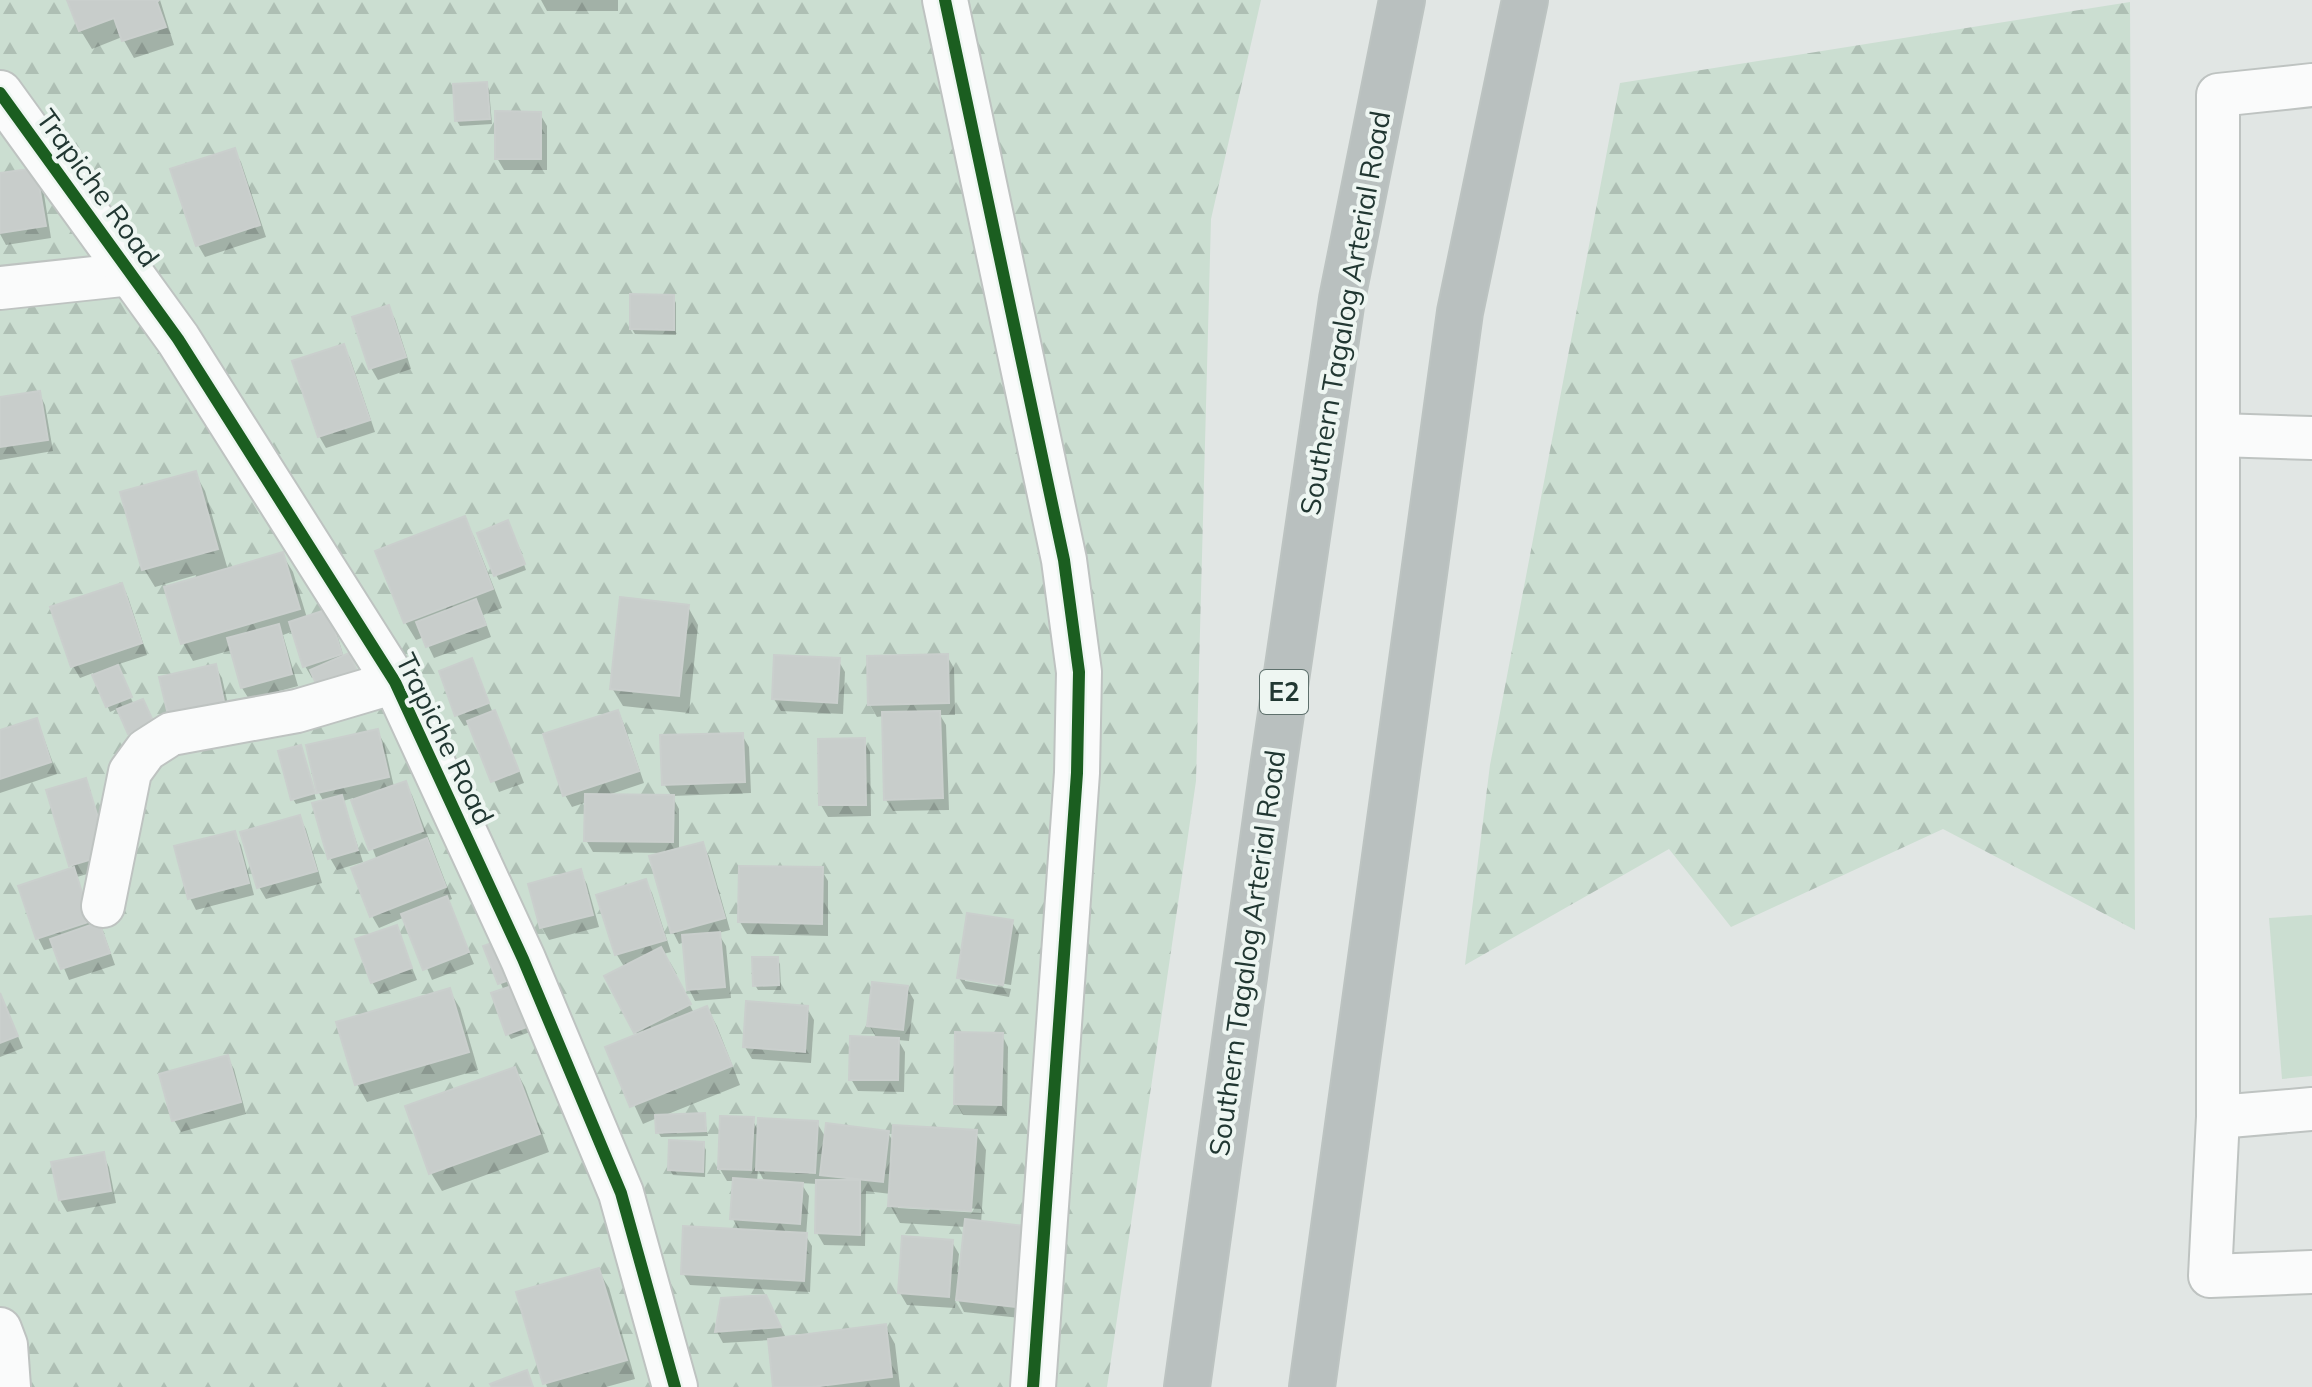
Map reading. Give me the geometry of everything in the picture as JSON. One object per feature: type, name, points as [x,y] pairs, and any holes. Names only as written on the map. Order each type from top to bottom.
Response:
[{"type":"highway","name":"Southern Tagalog Arterial Road","points":[[1187,1387],[1342,299],[1402,0]]},
{"type":"highway","points":[[1312,1387],[1460,312],[1525,0]]},
{"type":"street","points":[[945,0],[1064,560],[1079,672],[1077,773],[1033,1387]]},
{"type":"street","points":[[2312,85],[2218,95],[2218,1117],[2210,1276],[2312,1272]]},
{"type":"street","name":"Trapiche Road","points":[[0,93],[178,339],[395,682],[523,959],[621,1193],[675,1387]]},
{"type":"street","points":[[0,288],[131,274]]},
{"type":"street","points":[[2218,435],[2312,438]]},
{"type":"street","points":[[103,906],[130,772],[146,750],[171,734],[297,711],[395,682]]},
{"type":"street","points":[[2218,1117],[2312,1109]]},
{"type":"street","points":[[0,1329],[6,1345],[9,1387]]},
{"type":"green space","points":[[0,0],[1261,0],[1211,219],[1196,781],[1107,1387],[0,1387]]},
{"type":"green space","points":[[2130,2],[2135,930],[1943,829],[1731,927],[1669,849],[1465,965],[1490,765],[1620,83]]},
{"type":"green space","points":[[2312,915],[2312,1076],[2282,1079],[2269,918]]},
{"type":"building","points":[[67,0],[159,0],[157,2],[166,27],[122,41],[114,18],[79,31]]},
{"type":"building","points":[[487,82],[490,119],[455,121],[453,84]]},
{"type":"building","points":[[495,111],[541,112],[541,159],[495,159]]},
{"type":"building","points":[[235,148],[260,225],[196,246],[170,169]]},
{"type":"building","points":[[36,168],[46,226],[0,233],[0,173]]},
{"type":"building","points":[[630,294],[674,295],[674,330],[630,329]]},
{"type":"building","points":[[389,305],[406,357],[369,369],[352,317]]},
{"type":"building","points":[[344,344],[370,420],[318,437],[292,361]]},
{"type":"building","points":[[40,391],[48,440],[0,447],[0,397]]},
{"type":"building","points":[[196,471],[218,549],[142,570],[120,492]]},
{"type":"building","points":[[465,516],[493,589],[404,623],[375,551]]},
{"type":"building","points":[[508,520],[525,564],[494,576],[477,533]]},
{"type":"building","points":[[283,552],[300,609],[181,644],[164,587]]},
{"type":"building","points":[[122,583],[142,643],[71,667],[50,607]]},
{"type":"building","points":[[620,597],[689,605],[679,696],[610,689]]},
{"type":"building","points":[[476,599],[486,625],[426,647],[416,622]]},
{"type":"building","points":[[328,609],[342,654],[303,667],[289,622]]},
{"type":"building","points":[[279,624],[292,674],[241,688],[227,638]]},
{"type":"building","points":[[349,653],[363,685],[324,702],[310,670]]},
{"type":"building","points":[[948,654],[949,703],[868,705],[867,656]]},
{"type":"building","points":[[774,655],[840,658],[837,703],[772,699]]},
{"type":"building","points":[[472,658],[489,703],[455,716],[439,671]]},
{"type":"building","points":[[216,664],[225,706],[169,719],[159,677]]},
{"type":"building","points":[[118,665],[132,697],[106,707],[92,675]]},
{"type":"building","points":[[143,699],[154,723],[128,734],[117,709]]},
{"type":"building","points":[[495,710],[519,771],[491,782],[467,721]]},
{"type":"building","points":[[618,710],[639,771],[563,796],[543,734]]},
{"type":"building","points":[[940,711],[943,798],[884,800],[882,712]]},
{"type":"building","points":[[37,718],[51,762],[0,779],[0,730]]},
{"type":"building","points":[[378,729],[389,777],[317,793],[306,745]]},
{"type":"building","points":[[743,733],[745,782],[662,785],[660,735]]},
{"type":"building","points":[[865,738],[866,805],[819,805],[818,739]]},
{"type":"building","points":[[301,745],[315,793],[291,800],[278,751]]},
{"type":"building","points":[[86,778],[109,854],[69,866],[46,790]]},
{"type":"building","points":[[406,781],[423,831],[369,850],[351,800]]},
{"type":"building","points":[[585,794],[674,795],[673,842],[584,841]]},
{"type":"building","points":[[342,795],[358,850],[328,859],[312,803]]},
{"type":"building","points":[[300,815],[317,871],[257,888],[240,832]]},
{"type":"building","points":[[235,831],[249,883],[188,899],[174,846]]},
{"type":"building","points":[[427,838],[446,887],[370,917],[351,868]]},
{"type":"building","points":[[703,842],[725,918],[671,933],[649,856]]},
{"type":"building","points":[[739,866],[823,867],[822,924],[738,922]]},
{"type":"building","points":[[74,867],[91,921],[36,939],[18,886]]},
{"type":"building","points":[[581,869],[593,915],[540,928],[528,884]]},
{"type":"building","points":[[646,879],[666,940],[615,955],[596,895]]},
{"type":"building","points":[[447,896],[469,952],[423,970],[401,914]]},
{"type":"building","points":[[967,913],[1013,920],[1003,985],[957,978]]},
{"type":"building","points":[[99,922],[110,953],[61,969],[50,939]]},
{"type":"building","points":[[397,925],[412,968],[371,983],[355,939]]},
{"type":"building","points":[[720,932],[725,987],[687,990],[682,935]]},
{"type":"building","points":[[509,937],[523,975],[498,984],[483,946]]},
{"type":"building","points":[[661,947],[691,1004],[634,1033],[604,976]]},
{"type":"building","points":[[752,957],[778,957],[779,985],[753,986]]},
{"type":"building","points":[[524,982],[540,1022],[506,1035],[491,993]]},
{"type":"building","points":[[872,982],[908,986],[903,1030],[867,1026]]},
{"type":"building","points":[[450,988],[469,1052],[355,1085],[336,1022]]},
{"type":"building","points":[[0,993],[18,1036],[0,1043]]},
{"type":"building","points":[[746,1001],[808,1006],[805,1052],[743,1047]]},
{"type":"building","points":[[707,1006],[732,1066],[630,1107],[605,1047]]},
{"type":"building","points":[[955,1032],[1003,1033],[1001,1105],[954,1104]]},
{"type":"building","points":[[850,1036],[899,1038],[898,1080],[849,1080]]},
{"type":"building","points":[[228,1055],[241,1102],[172,1121],[159,1074]]},
{"type":"building","points":[[515,1067],[540,1134],[429,1174],[405,1106]]},
{"type":"building","points":[[705,1113],[706,1131],[656,1133],[655,1115]]},
{"type":"building","points":[[720,1116],[754,1117],[751,1170],[718,1169]]},
{"type":"building","points":[[758,1118],[818,1121],[815,1173],[756,1170]]},
{"type":"building","points":[[826,1123],[889,1131],[883,1182],[820,1175]]},
{"type":"building","points":[[893,1125],[977,1130],[971,1211],[888,1206]]},
{"type":"building","points":[[669,1140],[704,1142],[703,1172],[668,1170]]},
{"type":"building","points":[[104,1152],[111,1191],[59,1200],[51,1162]]},
{"type":"building","points":[[733,1178],[803,1183],[800,1224],[730,1219]]},
{"type":"building","points":[[816,1180],[860,1180],[860,1235],[815,1233]]},
{"type":"building","points":[[965,1219],[1025,1226],[1015,1307],[956,1300]]},
{"type":"building","points":[[683,1226],[807,1233],[804,1281],[681,1274]]},
{"type":"building","points":[[902,1236],[953,1240],[949,1297],[898,1293]]},
{"type":"building","points":[[599,1268],[627,1360],[543,1384],[516,1292]]},
{"type":"building","points":[[766,1295],[781,1327],[715,1332],[721,1298]]},
{"type":"building","points":[[886,1324],[892,1377],[812,1387],[773,1387],[768,1339]]},
{"type":"building","points":[[527,1370],[533,1387],[492,1387],[490,1384]]},
{"type":"cycle path","points":[[945,0],[1064,560],[1079,672],[1077,773],[1033,1387]]},
{"type":"cycle path","points":[[0,93],[178,339],[395,682],[523,959],[621,1193],[675,1387]]}]
